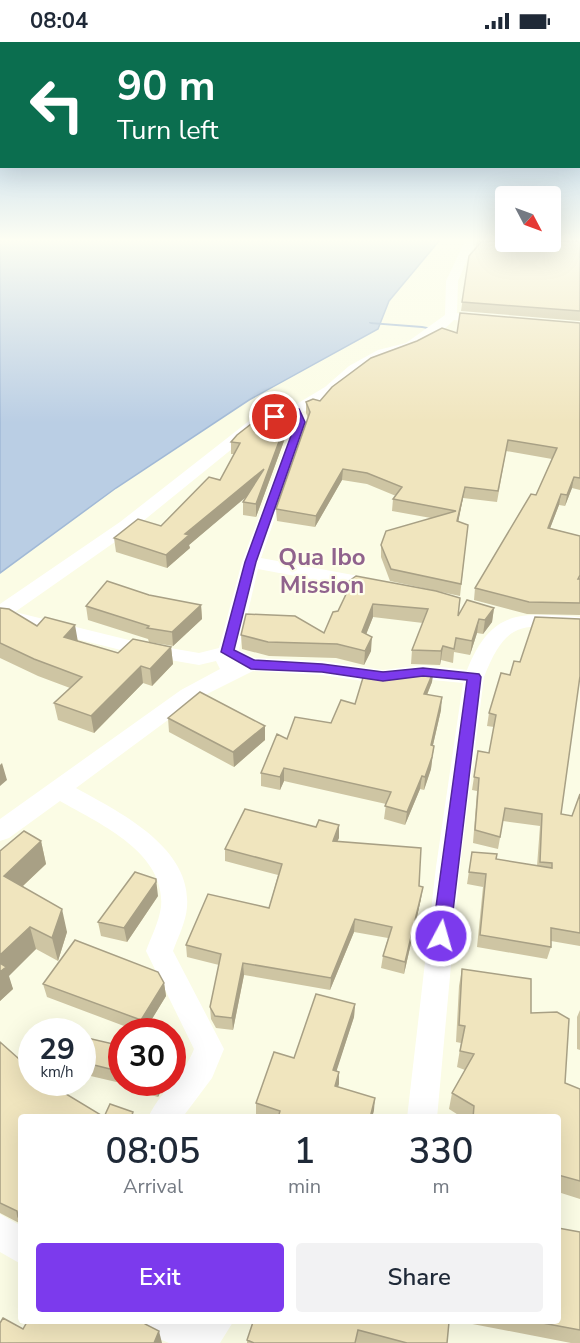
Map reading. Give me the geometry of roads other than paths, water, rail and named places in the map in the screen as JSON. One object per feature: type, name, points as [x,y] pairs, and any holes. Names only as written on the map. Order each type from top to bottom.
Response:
[{"type":"street","points":[[452,302],[452,316]]},
{"type":"street","points":[[0,614],[126,526],[254,424],[295,411],[330,390],[354,369],[384,353],[411,346],[452,316],[475,318]]},
{"type":"street","points":[[224,675],[227,652],[250,562],[300,422],[295,411]]},
{"type":"street","points":[[250,562],[397,589]]},
{"type":"street","points":[[489,612],[519,621],[580,623]]},
{"type":"street","points":[[0,614],[141,649],[199,659],[227,652],[251,664],[322,668],[383,677],[423,672],[474,677]]},
{"type":"street","points":[[422,1114],[448,867],[474,677],[483,650],[492,636],[503,627],[519,621]]},
{"type":"street","points":[[0,832],[188,695],[224,675],[251,664]]},
{"type":"street","points":[[60,790],[147,843],[165,863],[174,903],[159,951],[209,1049],[202,1068],[166,1114]]},
{"type":"street","points":[[0,1231],[18,1245]]},
{"type":"street","points":[[170,1324],[203,1334]]},
{"type":"water","points":[[0,302],[389,302],[378,329],[249,400],[116,488],[0,573]]},
{"type":"waterway","points":[[371,323],[422,327],[466,335]]},
{"type":"district","name":"Qua Ibo Mission","points":[[322,571]]}]
